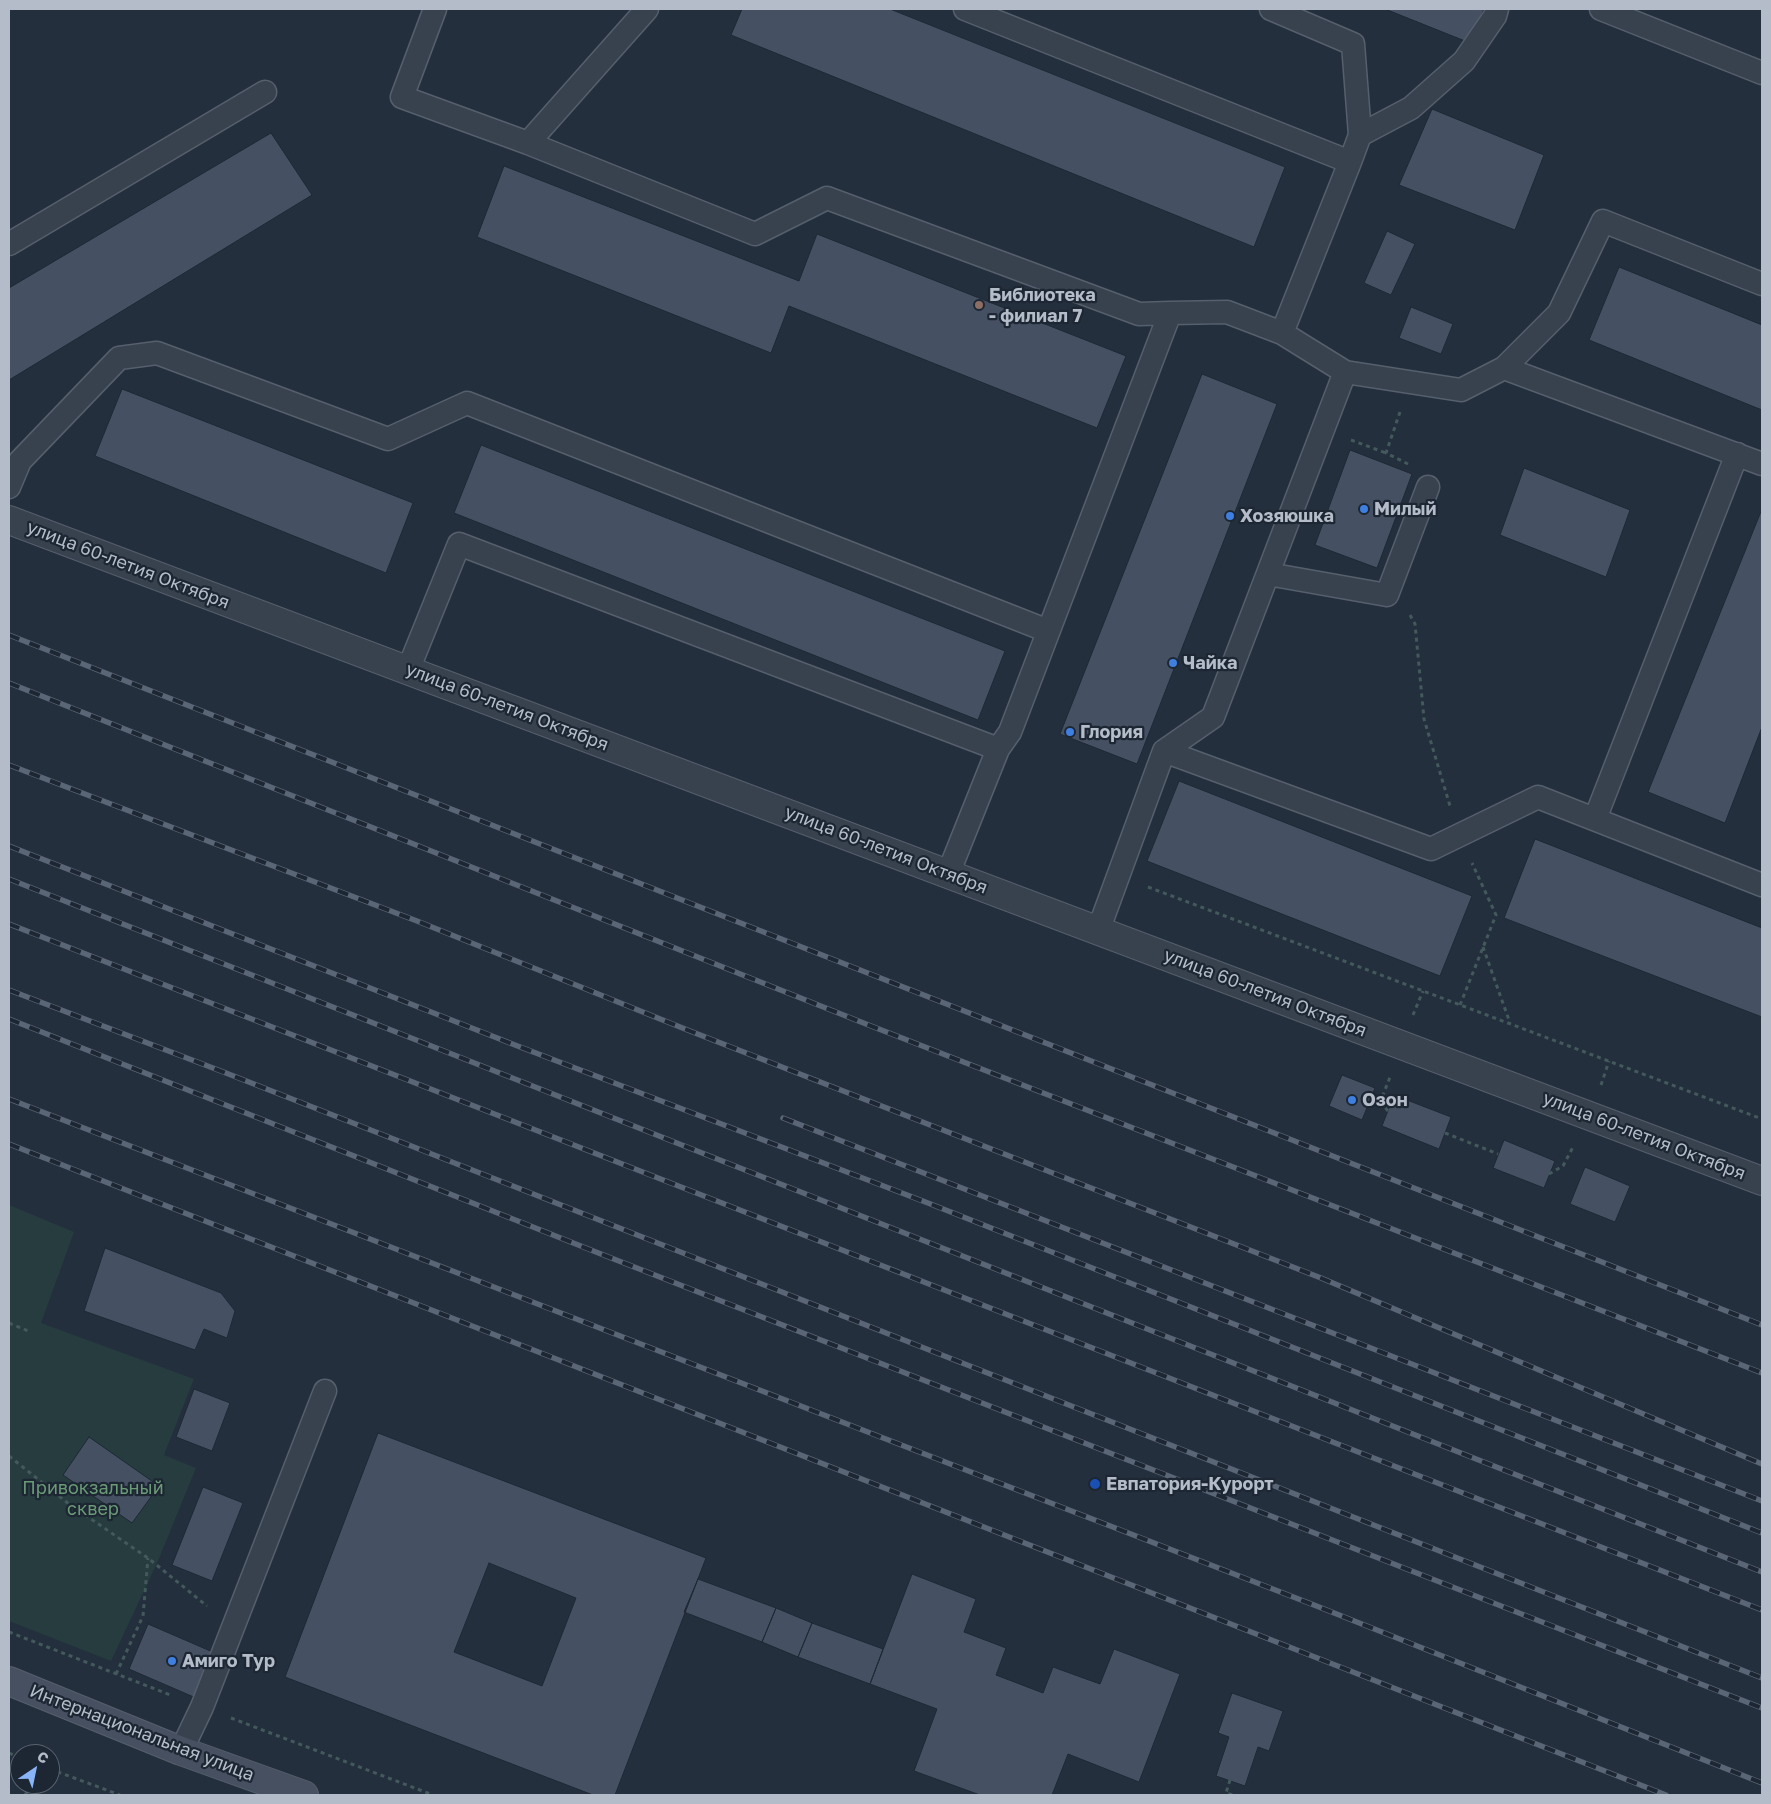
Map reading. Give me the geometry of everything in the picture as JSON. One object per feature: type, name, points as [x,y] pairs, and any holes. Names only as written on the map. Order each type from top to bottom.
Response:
[{"type":"main road","name":"Интернациональная улица","points":[[9,1681],[180,1751],[304,1795]]},
{"type":"street","name":"улица 60-летия Октября","points":[[9,520],[1762,1181]]},
{"type":"lane","points":[[435,9],[402,96],[528,143],[755,234],[827,198],[1139,314],[1227,312],[1282,333],[1345,372],[1461,390],[1504,368],[1560,313],[1603,221],[1762,284]]},
{"type":"lane","points":[[528,143],[647,9]]},
{"type":"lane","points":[[965,9],[1350,162]]},
{"type":"lane","points":[[1271,9],[1353,44],[1360,135],[1282,333]]},
{"type":"lane","points":[[1360,135],[1411,108],[1464,61],[1495,16],[1497,9]]},
{"type":"lane","points":[[1601,9],[1762,73]]},
{"type":"lane","points":[[9,244],[265,92]]},
{"type":"lane","points":[[948,874],[998,749],[1010,732],[1170,313]]},
{"type":"lane","points":[[9,487],[20,461],[120,358],[157,353],[388,439],[467,403],[1048,630]]},
{"type":"lane","points":[[1504,368],[1762,464]]},
{"type":"lane","points":[[1098,931],[1164,751],[1213,717],[1345,372]]},
{"type":"lane","points":[[1595,819],[1736,454]]},
{"type":"lane","points":[[1268,574],[1387,596],[1428,486]]},
{"type":"lane","points":[[408,670],[459,544],[998,749]]},
{"type":"lane","points":[[1164,751],[1431,849],[1538,797],[1762,885]]},
{"type":"lane","points":[[180,1751],[202,1707],[325,1391]]},
{"type":"path","points":[[1411,383],[1386,453],[1416,468],[1428,486]]},
{"type":"path","points":[[1392,582],[1414,624],[1424,719],[1459,835],[1496,915],[1460,1005]]},
{"type":"path","points":[[1118,876],[1762,1119]]},
{"type":"path","points":[[1483,947],[1510,1024]]},
{"type":"path","points":[[1445,1133],[1498,1154]]},
{"type":"path","points":[[9,1324],[31,1332]]},
{"type":"path","points":[[9,1456],[69,1504],[148,1558],[232,1628]]},
{"type":"path","points":[[116,1674],[143,1616],[148,1558]]},
{"type":"path","points":[[60,1773],[120,1795]]},
{"type":"path","points":[[1230,1780],[1226,1792],[1233,1795]]},
{"type":"green space","name":"Привокзальный сквер","points":[[9,1205],[74,1232],[41,1323],[194,1379],[164,1455],[196,1468],[158,1561],[111,1661],[9,1621]]},
{"type":"building","points":[[742,9],[890,9],[1285,167],[1254,247],[731,35]]},
{"type":"building","points":[[1385,9],[1484,9],[1470,43]]},
{"type":"building","points":[[1432,109],[1544,155],[1515,230],[1399,185]]},
{"type":"building","points":[[271,133],[312,195],[9,380],[9,288]]},
{"type":"building","points":[[504,166],[799,281],[817,234],[1126,356],[1097,428],[789,306],[771,353],[477,237]]},
{"type":"building","points":[[1387,231],[1415,244],[1391,295],[1364,283]]},
{"type":"building","points":[[1619,267],[1762,325],[1762,410],[1589,340]]},
{"type":"building","points":[[1411,307],[1453,324],[1441,354],[1399,338]]},
{"type":"building","points":[[1202,374],[1277,404],[1137,764],[1060,734]]},
{"type":"building","points":[[122,389],[413,503],[386,573],[95,456]]},
{"type":"building","points":[[481,445],[1005,651],[978,720],[454,513]]},
{"type":"building","name":"Милый","points":[[1350,450],[1412,474],[1377,568],[1315,545]]},
{"type":"building","points":[[1524,468],[1630,510],[1606,577],[1500,535]]},
{"type":"building","points":[[1762,509],[1762,727],[1725,823],[1648,792]]},
{"type":"building","points":[[1179,781],[1472,896],[1440,976],[1147,861]]},
{"type":"building","points":[[1535,839],[1762,928],[1762,1017],[1504,918]]},
{"type":"building","points":[[1342,1075],[1375,1088],[1362,1120],[1329,1106]]},
{"type":"building","points":[[1394,1095],[1451,1117],[1439,1149],[1382,1126]]},
{"type":"building","points":[[1504,1140],[1555,1161],[1544,1188],[1493,1168]]},
{"type":"building","points":[[1585,1167],[1630,1186],[1615,1222],[1570,1204]]},
{"type":"building","points":[[105,1248],[221,1293],[235,1311],[227,1338],[204,1329],[195,1350],[84,1311]]},
{"type":"building","points":[[194,1389],[230,1403],[212,1451],[176,1437]]},
{"type":"building","points":[[378,1433],[706,1558],[615,1795],[593,1795],[285,1677]],"holes":[[[489,1563],[576,1598],[542,1686],[454,1652]]]},
{"type":"building","points":[[89,1437],[159,1486],[132,1523],[63,1475]]},
{"type":"building","points":[[203,1487],[243,1503],[212,1581],[172,1565]]},
{"type":"building","points":[[912,1574],[976,1599],[964,1632],[1006,1648],[996,1675],[1043,1693],[1053,1667],[1100,1684],[1114,1649],[1180,1674],[1139,1782],[1068,1754],[1052,1795],[980,1795],[914,1771],[937,1709],[870,1684]]},
{"type":"building","points":[[698,1579],[776,1608],[762,1642],[684,1612]]},
{"type":"building","points":[[776,1608],[812,1623],[798,1657],[762,1642]]},
{"type":"building","points":[[812,1623],[883,1649],[870,1684],[798,1657]]},
{"type":"building","name":"Амиго Тур","points":[[148,1624],[215,1653],[196,1698],[129,1669]]},
{"type":"building","points":[[1232,1693],[1283,1711],[1269,1751],[1258,1747],[1245,1786],[1216,1776],[1229,1737],[1218,1733]]},
{"type":"railway","points":[[9,635],[1762,1325]]},
{"type":"railway","points":[[9,683],[866,1024],[1762,1373]]},
{"type":"railway","points":[[9,765],[417,921],[690,1031],[1321,1278],[1762,1464]]},
{"type":"railway","points":[[9,846],[515,1045],[928,1203],[1762,1533]]},
{"type":"railway","points":[[9,879],[1762,1572]]},
{"type":"railway","points":[[9,924],[1762,1610]]},
{"type":"railway","points":[[9,990],[226,1073],[1762,1678]]},
{"type":"railway","points":[[9,1019],[601,1254],[1762,1708]]},
{"type":"railway","points":[[9,1099],[1314,1605],[1762,1783]]},
{"type":"railway","points":[[783,1118],[1762,1501]]},
{"type":"railway","points":[[9,1144],[1666,1795]]},
{"type":"place","name":"Библиотека - филиал 7","points":[[979,305]]},
{"type":"place","name":"Милый","points":[[1364,509]]},
{"type":"place","name":"Хозяюшка","points":[[1230,516]]},
{"type":"place","name":"Чайка","points":[[1173,663]]},
{"type":"place","name":"Глория","points":[[1070,732]]},
{"type":"place","name":"Озон","points":[[1352,1100]]},
{"type":"place","name":"Евпатория-Курорт","points":[[1095,1484]]},
{"type":"place","name":"Амиго Тур","points":[[172,1661]]}]
